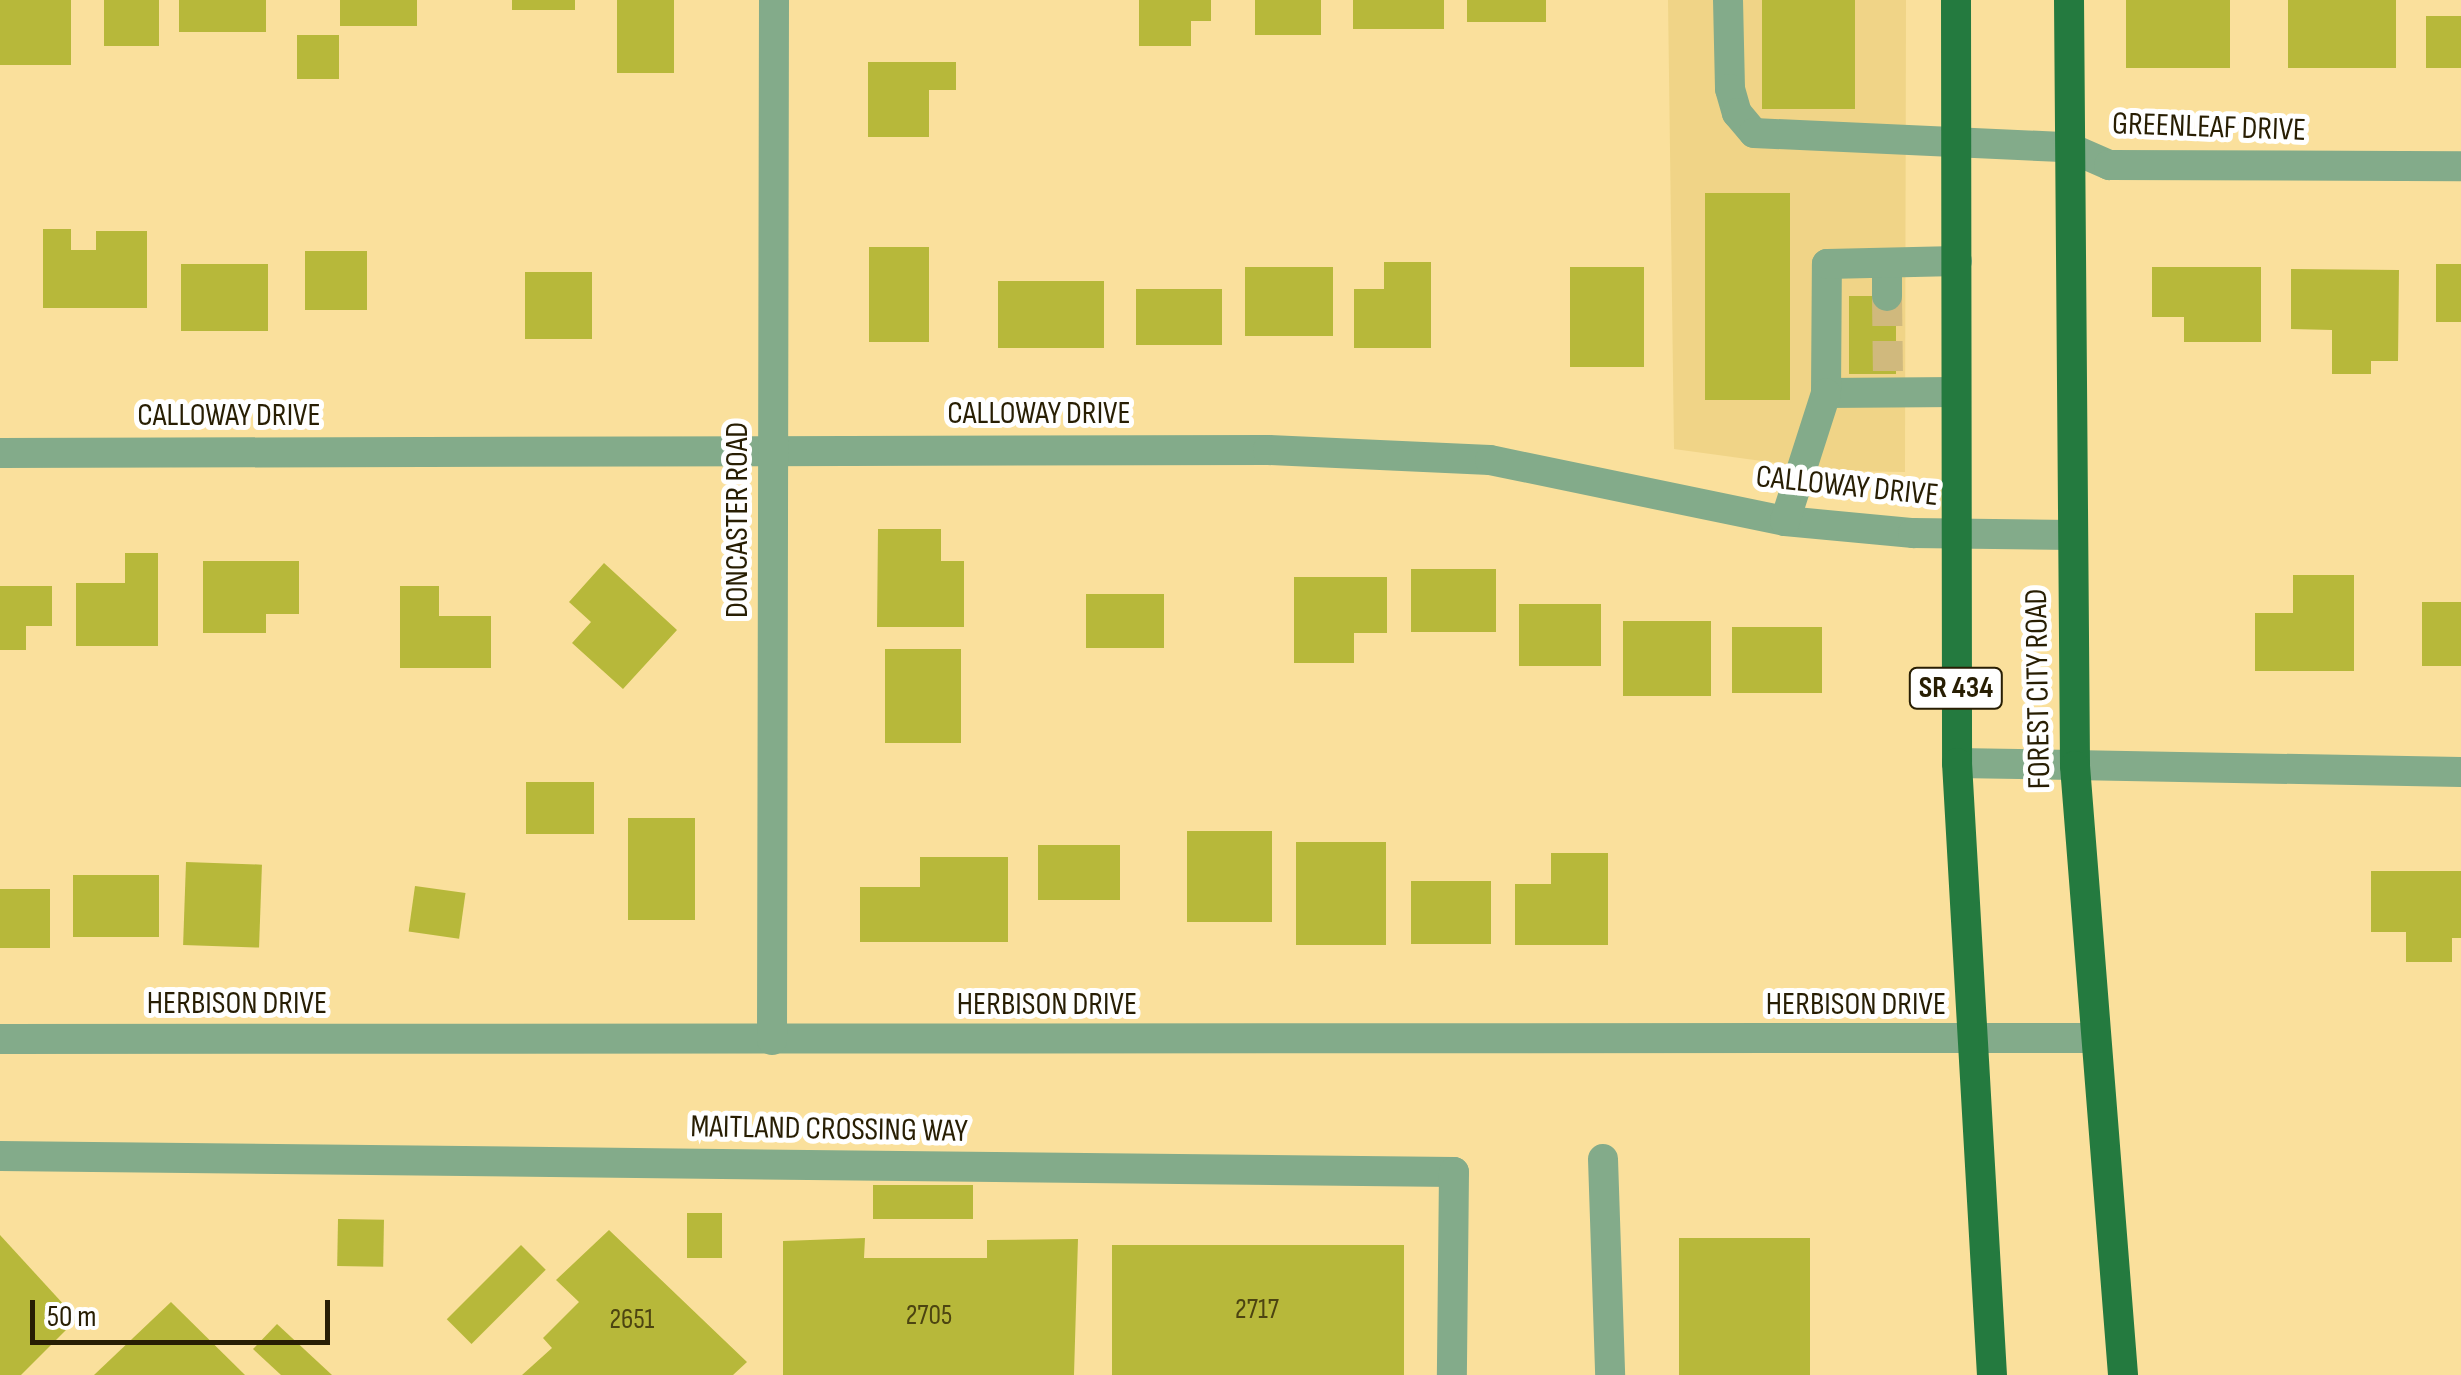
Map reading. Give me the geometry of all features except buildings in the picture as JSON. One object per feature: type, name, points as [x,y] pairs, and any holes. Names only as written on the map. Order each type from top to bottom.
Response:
[{"type":"main road","name":"SR 434","points":[[1956,0],[1957,764],[1992,1375]]},
{"type":"main road","name":"FOREST CITY ROAD","points":[[2069,0],[2075,766],[2093,1038],[2123,1375]]},
{"type":"street","name":"DONCASTER ROAD","points":[[772,1040],[774,0]]},
{"type":"street","name":"GREENLEAF DRIVE","points":[[1728,0],[1730,90],[1737,114],[1754,134],[1958,138],[2068,147],[2109,165],[2461,166]]},
{"type":"street","points":[[1786,520],[1826,393],[1827,264],[1957,261]]},
{"type":"street","points":[[1887,264],[1887,296]]},
{"type":"street","points":[[1826,393],[1888,382],[1956,392]]},
{"type":"street","name":"CALLOWAY DRIVE","points":[[0,453],[773,448],[1268,450],[1490,460],[1786,520],[1954,534],[2071,535]]},
{"type":"street","points":[[1957,764],[2461,772]]},
{"type":"street","name":"HERBISON DRIVE","points":[[0,1039],[2093,1038]]},
{"type":"street","name":"MAITLAND CROSSING WAY","points":[[0,1156],[1454,1172],[1452,1375]]},
{"type":"street","points":[[1604,1159],[1610,1375]]},
{"type":"shaded area","points":[[1668,0],[1906,0],[1905,472],[1836,471],[1674,449]]},
{"type":"tunnel","points":[[1887,296],[1888,374]]}]
